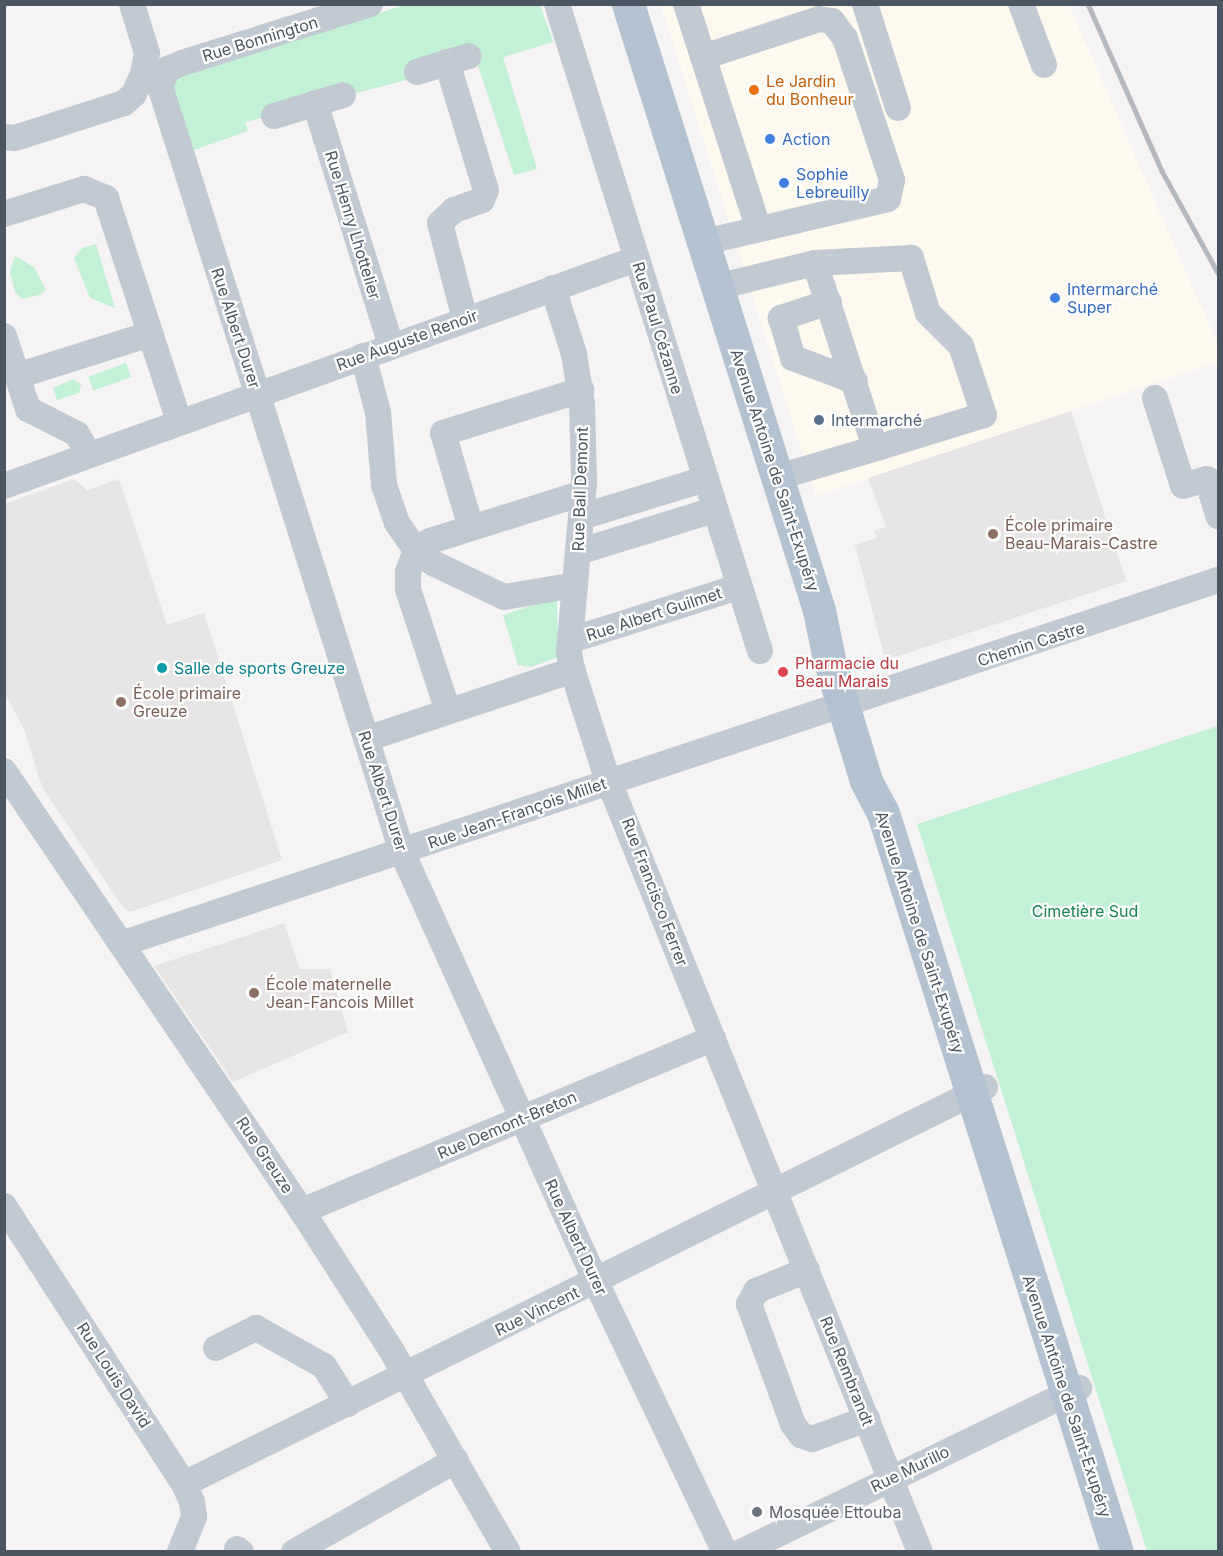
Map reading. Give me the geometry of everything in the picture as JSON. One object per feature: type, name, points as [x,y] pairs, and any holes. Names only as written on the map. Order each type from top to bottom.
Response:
[{"type":"main road","name":"Avenue Antoine de Saint-Exupéry","points":[[628,4],[819,610],[852,702]]},
{"type":"main road","name":"Avenue Antoine de Saint-Exupéry","points":[[645,4],[792,473],[852,702],[866,782],[883,813],[978,1090],[1073,1390],[1131,1551]]},
{"type":"main road","name":"Avenue Antoine de Saint-Exupéry","points":[[1073,1390],[1117,1551]]},
{"type":"street","name":"Rue Albert Durer","points":[[132,4],[147,53],[151,80],[256,394],[402,852],[596,1282],[725,1551]]},
{"type":"street","name":"Rue Bonnington","points":[[4,137],[15,138],[124,103],[168,69],[370,4]]},
{"type":"street","name":"Rue Paul Cézanne","points":[[557,4],[705,479],[703,506],[738,586],[760,651]]},
{"type":"street","points":[[686,4],[758,227]]},
{"type":"street","points":[[865,4],[898,108]]},
{"type":"street","points":[[1021,4],[1044,65]]},
{"type":"street","points":[[703,57],[819,19],[832,21],[845,38],[892,180],[888,199],[758,227],[718,239]]},
{"type":"street","points":[[417,72],[458,59],[486,190],[482,200],[454,210],[441,223],[465,319]]},
{"type":"street","points":[[274,116],[343,95]]},
{"type":"street","name":"Rue Henry Lhottelier","points":[[315,103],[391,346]]},
{"type":"street","points":[[4,214],[84,189],[102,194],[109,203],[179,422]]},
{"type":"street","points":[[733,283],[816,263],[911,258],[928,313],[961,346],[984,415],[792,473]]},
{"type":"street","name":"Rue Auguste Renoir","points":[[4,486],[465,319],[636,260]]},
{"type":"street","points":[[816,263],[875,448]]},
{"type":"street","name":"Rue Ball Demont","points":[[553,288],[581,390],[580,524],[575,585]]},
{"type":"street","points":[[829,302],[781,318],[793,358],[855,381]]},
{"type":"street","points":[[17,376],[150,334]]},
{"type":"street","points":[[4,336],[32,413],[77,434],[89,455]]},
{"type":"street","points":[[363,356],[378,412],[384,485],[397,523],[416,550],[433,563],[504,597],[575,585]]},
{"type":"street","points":[[471,528],[443,433],[581,390]]},
{"type":"street","points":[[1155,398],[1184,486],[1207,478],[1218,516]]},
{"type":"street","points":[[580,524],[705,479]]},
{"type":"street","points":[[448,711],[408,590],[408,572],[416,550],[471,528],[580,524],[703,506]]},
{"type":"street","name":"Chemin Castre","points":[[852,702],[1218,580]]},
{"type":"street","name":"Rue Francisco Ferrer","points":[[575,585],[571,640],[573,670],[610,782],[775,1191]]},
{"type":"street","name":"Rue Albert Guilmet","points":[[571,640],[738,586]]},
{"type":"street","points":[[366,739],[573,670]]},
{"type":"street","name":"Rue Jean-François Millet","points":[[124,943],[852,702]]},
{"type":"street","name":"Rue Greuze","points":[[4,771],[124,943],[302,1211],[407,1375],[508,1551]]},
{"type":"street","name":"Rue Demont-Breton","points":[[302,1211],[712,1038]]},
{"type":"street","name":"Rue Vincent","points":[[184,1484],[596,1282],[978,1090]]},
{"type":"street","name":"Rue Rembrandt","points":[[775,1191],[920,1551]]},
{"type":"street","name":"Rue Louis David","points":[[4,1206],[184,1484],[192,1502],[194,1517],[180,1551]]},
{"type":"street","points":[[807,1270],[756,1291],[749,1304],[793,1424],[801,1435],[812,1439],[867,1419]]},
{"type":"street","points":[[216,1348],[256,1328],[324,1366],[348,1404]]},
{"type":"street","name":"Rue Murillo","points":[[741,1551],[1073,1390]]},
{"type":"street","points":[[294,1551],[456,1460]]},
{"type":"shaded area","points":[[661,5],[1069,5],[1218,345],[1218,362],[816,496]]},
{"type":"shaded area","name":"École primaire Beau-Marais-Castre","points":[[1071,411],[1126,581],[890,659],[884,655],[855,545],[877,538],[874,531],[886,527],[868,478]]},
{"type":"shaded area","name":"École primaire Greuze","points":[[74,479],[87,490],[119,479],[167,625],[204,613],[282,860],[130,912],[122,906],[42,787],[24,729],[5,694],[5,504]]},
{"type":"shaded area","name":"École maternelle Jean-Fancois Millet","points":[[284,923],[300,969],[330,969],[348,1032],[233,1082],[154,966]]},
{"type":"green space","points":[[404,5],[540,5],[553,42],[503,57],[537,169],[514,175],[471,44],[407,63],[410,79],[245,122],[248,131],[194,150],[183,135],[172,101],[175,79]]},
{"type":"green space","points":[[96,244],[115,308],[90,298],[74,258],[82,248]]},
{"type":"green space","points":[[15,256],[34,267],[46,290],[40,295],[22,299],[15,292],[10,272]]},
{"type":"green space","points":[[126,363],[131,377],[94,391],[88,377]]},
{"type":"green space","points":[[73,379],[81,384],[79,393],[57,400],[53,388]]},
{"type":"green space","points":[[557,597],[558,657],[531,667],[518,665],[503,615]]},
{"type":"green space","name":"Cimetière Sud","points":[[1218,726],[1218,1551],[1147,1551],[917,824]]},
{"type":"railway","points":[[1088,4],[1162,171],[1218,273]]},
{"type":"place","name":"Le Jardin du Bonheur","points":[[754,90]]},
{"type":"place","name":"Action","points":[[770,139]]},
{"type":"place","name":"Sophie Lebreuilly","points":[[784,183]]},
{"type":"place","name":"Intermarché Super","points":[[1055,298]]},
{"type":"place","name":"Intermarché","points":[[819,420]]},
{"type":"place","name":"École primaire Beau-Marais-Castre","points":[[993,534]]},
{"type":"place","name":"Salle de sports Greuze","points":[[162,668]]},
{"type":"place","name":"Pharmacie du Beau Marais","points":[[783,672]]},
{"type":"place","name":"École primaire Greuze","points":[[121,702]]},
{"type":"place","name":"École maternelle Jean-Fancois Millet","points":[[254,993]]},
{"type":"place","name":"Mosquée Ettouba","points":[[757,1512]]}]
